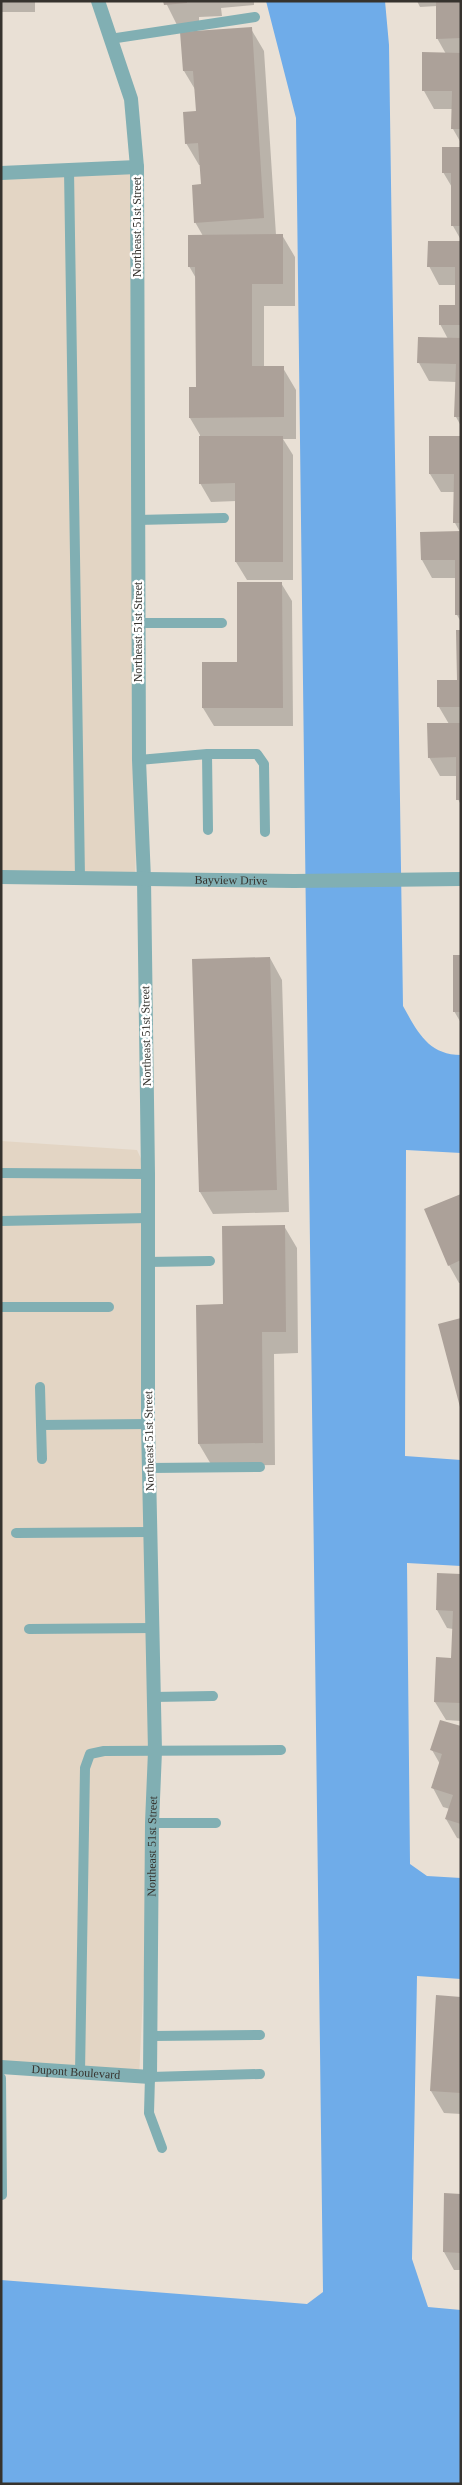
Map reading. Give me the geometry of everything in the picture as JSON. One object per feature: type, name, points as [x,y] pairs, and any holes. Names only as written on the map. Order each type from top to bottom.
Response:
[{"type":"street","name":"Northeast 51st Street","points":[[98,1],[131,100],[137,167],[139,760],[144,879],[148,1174],[148,1424],[155,1751],[152,1823],[150,2077]]},
{"type":"street","points":[[1,172],[137,167]]},
{"type":"street","name":"Bayview Drive","points":[[1,877],[294,881],[461,879]]},
{"type":"street","name":"Dupont Boulevard","points":[[1,2067],[150,2077]]},
{"type":"lane","points":[[110,39],[256,17]]},
{"type":"lane","points":[[69,170],[80,878]]},
{"type":"lane","points":[[137,520],[224,518]]},
{"type":"lane","points":[[138,623],[222,623]]},
{"type":"lane","points":[[139,760],[207,754],[248,752],[257,754],[264,764],[265,832]]},
{"type":"lane","points":[[207,754],[208,830]]},
{"type":"lane","points":[[1,1173],[148,1174]]},
{"type":"lane","points":[[1,1221],[148,1218]]},
{"type":"lane","points":[[147,1262],[210,1261]]},
{"type":"lane","points":[[1,1307],[109,1307]]},
{"type":"lane","points":[[40,1387],[42,1459]]},
{"type":"lane","points":[[41,1425],[148,1424]]},
{"type":"lane","points":[[150,1468],[260,1467]]},
{"type":"lane","points":[[16,1533],[150,1532]]},
{"type":"lane","points":[[29,1629],[153,1628]]},
{"type":"lane","points":[[153,1698],[214,1696]]},
{"type":"lane","points":[[80,2072],[85,1768],[90,1754],[104,1751],[281,1750]]},
{"type":"lane","points":[[152,1823],[216,1823]]},
{"type":"lane","points":[[151,2036],[260,2035]]},
{"type":"lane","points":[[162,2148],[149,2113],[150,2077],[260,2074]]},
{"type":"lane","points":[[1,2078],[2,2195]]},
{"type":"shaded area","points":[[136,169],[139,760],[135,879],[1,877],[1,173]]},
{"type":"shaded area","points":[[1,1141],[137,1150],[148,1174],[155,1751],[139,2077],[1,2067]]},
{"type":"water","points":[[266,1],[385,1],[389,45],[403,1006],[413,1024],[432,1046],[440,1051],[461,1055],[461,1153],[406,1150],[405,1456],[461,1460],[461,1566],[407,1563],[410,1864],[427,1876],[461,1878],[461,1979],[417,1976],[412,2259],[428,2307],[461,2310],[461,2484],[1,2484],[1,2280],[307,2304],[323,2292],[296,118]]},
{"type":"building","points":[[163,1],[187,1],[187,3],[164,5]]},
{"type":"building","points":[[436,1],[461,1],[461,38],[436,39]]},
{"type":"building","points":[[252,27],[264,218],[194,223],[192,185],[201,184],[198,143],[185,144],[183,112],[196,111],[193,71],[183,71],[180,32]]},
{"type":"building","points":[[422,52],[461,53],[461,129],[451,129],[452,91],[422,91]]},
{"type":"building","points":[[442,147],[461,147],[461,226],[451,226],[451,173],[442,173]]},
{"type":"building","points":[[283,234],[283,284],[252,284],[252,366],[284,366],[284,417],[189,418],[189,387],[196,387],[195,267],[188,267],[188,235]]},
{"type":"building","points":[[428,241],[461,241],[461,325],[439,325],[439,305],[455,305],[455,267],[427,267]]},
{"type":"building","points":[[418,337],[461,338],[461,417],[454,417],[456,364],[417,363]]},
{"type":"building","points":[[199,436],[283,436],[283,562],[235,562],[235,483],[199,484]]},
{"type":"building","points":[[429,436],[461,436],[461,523],[453,523],[454,474],[429,474]]},
{"type":"building","points":[[461,531],[461,615],[455,615],[455,560],[421,560],[420,532]]},
{"type":"building","points":[[237,582],[282,582],[283,708],[202,708],[202,662],[237,662]]},
{"type":"building","points":[[456,630],[461,630],[461,707],[437,707],[437,680],[457,680]]},
{"type":"building","points":[[427,723],[461,723],[461,800],[456,800],[456,757],[428,758]]},
{"type":"building","points":[[453,955],[461,955],[461,1012],[453,1012]]},
{"type":"building","points":[[270,957],[277,1190],[199,1192],[192,959]]},
{"type":"building","points":[[461,1194],[461,1260],[448,1266],[424,1209]]},
{"type":"building","points":[[285,1225],[286,1332],[262,1332],[263,1443],[198,1444],[196,1305],[223,1304],[222,1226]]},
{"type":"building","points":[[461,1318],[461,1407],[460,1407],[438,1324]]},
{"type":"building","points":[[437,1573],[461,1574],[461,1703],[434,1702],[436,1657],[451,1658],[453,1611],[436,1610]]},
{"type":"building","points":[[440,1720],[461,1726],[461,1824],[445,1819],[453,1795],[431,1788],[442,1754],[430,1750]]},
{"type":"building","points":[[436,1995],[461,1997],[461,2093],[430,2091]]},
{"type":"building","points":[[444,2193],[461,2194],[461,2253],[443,2252]]}]
